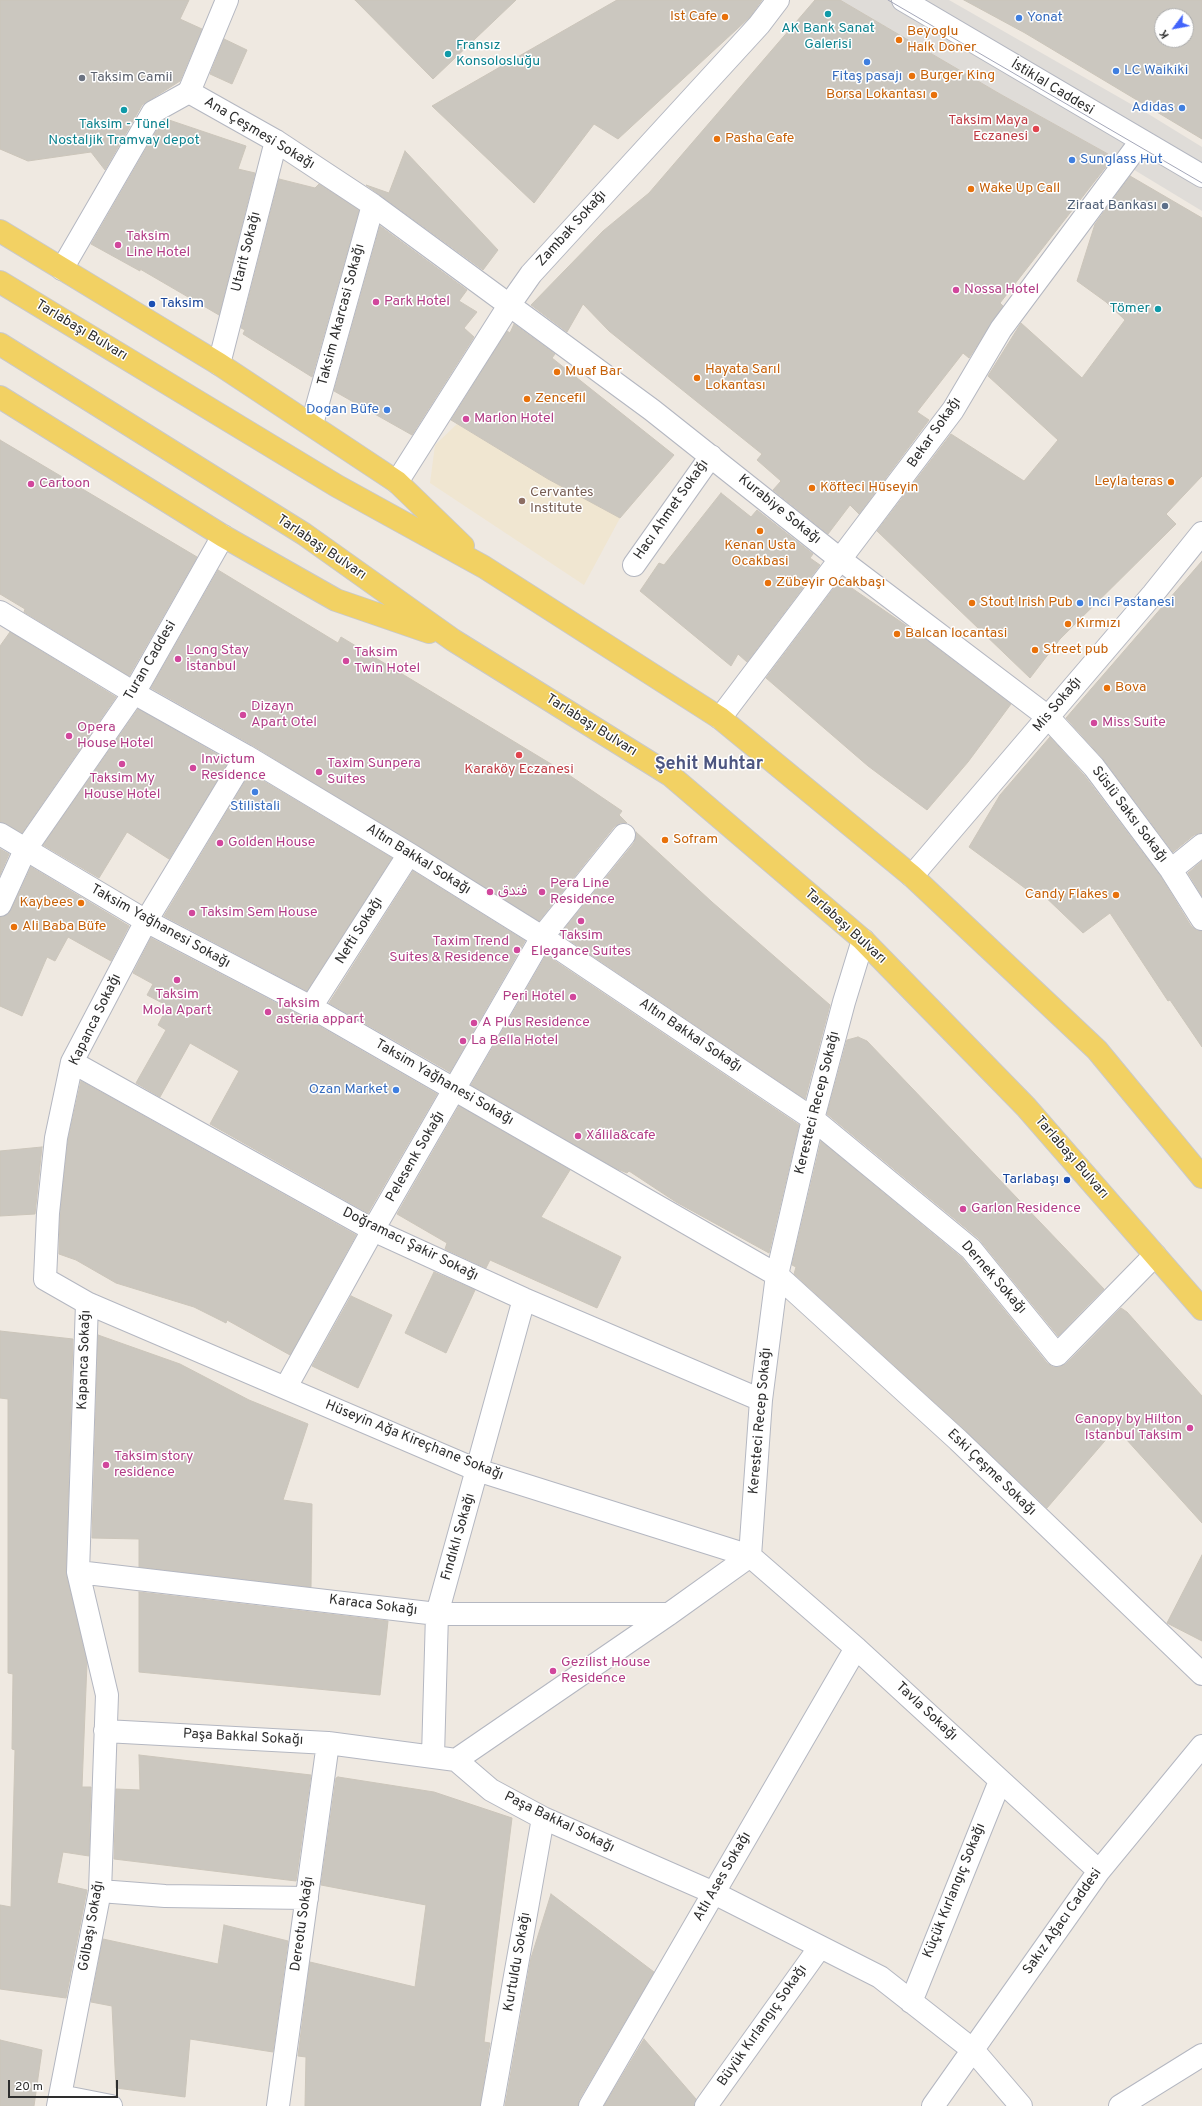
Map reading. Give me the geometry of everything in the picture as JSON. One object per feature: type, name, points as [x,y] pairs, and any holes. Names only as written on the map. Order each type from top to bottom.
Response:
[{"type":"main road","points":[[0,231],[219,364],[312,424],[397,482],[484,566]]},
{"type":"main road","name":"Tarlabaşı Bulvarı","points":[[0,282],[337,486],[484,566],[720,718],[912,876],[1097,1050],[1202,1177]]},
{"type":"main road","name":"Tarlabaşı Bulvarı","points":[[0,344],[304,534],[453,640],[670,775],[863,940],[1026,1107],[1202,1310]]},
{"type":"main road","points":[[0,397],[223,536],[336,600],[453,640]]},
{"type":"street","points":[[189,92],[227,0]]},
{"type":"street","name":"Zambak Sokağı","points":[[397,482],[510,304],[532,274],[759,25],[778,0]]},
{"type":"street","name":"İstiklal Caddesi","points":[[903,0],[1202,176]]},
{"type":"street","name":"Ana Çeşmesi Sokağı","points":[[62,269],[153,112],[189,92],[276,141],[373,205],[510,304]]},
{"type":"street","name":"Utarit Sokağı","points":[[219,364],[276,141]]},
{"type":"street","name":"Bekar Sokağı","points":[[720,718],[954,410],[1001,329],[1142,141]]},
{"type":"street","name":"Taksim Akarcasi Sokağı","points":[[312,424],[373,205]]},
{"type":"street","name":"Kurabiye Sokağı","points":[[510,304],[652,410],[841,560],[1048,718]]},
{"type":"street","name":"Hacı Ahmet Sokağı","points":[[634,565],[711,456]]},
{"type":"street","name":"Mis Sokağı","points":[[912,876],[1048,718],[1202,533]]},
{"type":"street","name":"Turan Caddesi","points":[[0,905],[25,850],[134,693],[223,536]]},
{"type":"street","name":"Altın Bakkal Sokağı","points":[[0,612],[134,693],[246,756],[409,854],[542,938],[813,1119]]},
{"type":"street","name":"Süslü Saksı Sokağı","points":[[1048,718],[1094,768],[1171,870],[1202,920]]},
{"type":"street","name":"Kapanca Sokağı","points":[[107,1695],[78,1572],[87,1303],[45,1278],[48,1213],[56,1138],[72,1062],[146,921],[246,756]]},
{"type":"street","name":"Taksim Yağhanesi Sokağı","points":[[0,834],[146,921],[311,1007],[456,1089],[777,1275]]},
{"type":"street","name":"Pelesenk Sokağı","points":[[286,1387],[373,1230],[456,1089],[542,938],[624,835]]},
{"type":"street","points":[[1171,870],[1202,845]]},
{"type":"street","name":"Nefti Sokağı","points":[[311,1007],[409,854]]},
{"type":"street","name":"Keresteci Recep Sokağı","points":[[750,1556],[761,1400],[777,1275],[813,1119],[844,1002],[863,940]]},
{"type":"street","name":"Doğramacı Şakir Sokağı","points":[[72,1062],[373,1230],[524,1299],[761,1400]]},
{"type":"street","name":"Dernek Sokağı","points":[[813,1119],[971,1249],[1057,1355],[1155,1255]]},
{"type":"street","name":"Eski Çeşme Sokağı","points":[[777,1275],[958,1440],[1202,1674]]},
{"type":"street","name":"Fındıklı Sokağı","points":[[433,1756],[437,1614],[524,1299]]},
{"type":"street","name":"Hüseyin Ağa Kireçhane Sokağı","points":[[87,1303],[478,1470],[750,1556]]},
{"type":"street","points":[[456,1760],[669,1614],[750,1556]]},
{"type":"street","name":"Tavla Sokağı","points":[[750,1556],[856,1648],[1098,1871]]},
{"type":"street","name":"Karaca Sokağı","points":[[78,1572],[437,1614],[669,1614]]},
{"type":"street","name":"Atlı Ases Sokağı","points":[[590,2106],[856,1648]]},
{"type":"street","name":"Gölbaşı Sokağı","points":[[59,2101],[100,1891],[107,1695]]},
{"type":"street","name":"Paşa Bakkal Sokağı","points":[[105,1731],[328,1743],[456,1760],[491,1790],[543,1818],[714,1893],[880,1977],[973,2050],[1021,2106]]},
{"type":"street","name":"Dereotu Sokağı","points":[[278,2106],[328,1743]]},
{"type":"street","name":"Sakız Ağacı Caddesi","points":[[934,2106],[1098,1871],[1202,1746]]},
{"type":"street","name":"Küçük Kırlangıç Sokağı","points":[[911,2002],[1000,1781]]},
{"type":"street","name":"Kurtuldu Sokağı","points":[[492,2106],[543,1818]]},
{"type":"street","points":[[100,1891],[165,1896],[307,1898]]},
{"type":"street","name":"Büyük Kırlangıç Sokağı","points":[[706,2106],[820,1947]]},
{"type":"street","points":[[1120,2106],[1202,2055]]},
{"type":"street","points":[[59,2101],[111,2106]]},
{"type":"shaded area","points":[[840,0],[949,0],[1150,115],[1202,147],[1202,211],[1108,154],[1000,94]]},
{"type":"shaded area","name":"Cervantes Institute","points":[[457,424],[548,479],[620,518],[584,585],[430,483],[435,445]]},
{"type":"building","name":"Taksim Camii","points":[[0,0],[189,0],[180,19],[202,29],[180,81],[142,105],[105,170],[91,152],[28,161],[0,149]]},
{"type":"building","name":"Fransız Konsolosluğu","points":[[355,0],[516,0],[433,79]]},
{"type":"building","points":[[617,0],[762,0],[750,17],[618,139],[594,124],[534,203],[432,106]]},
{"type":"building","points":[[815,0],[840,0],[1000,94],[1108,154],[1103,161],[1108,164],[1000,303],[1003,306],[969,358],[963,353],[917,412],[929,420],[859,514],[850,505],[828,534],[773,490],[781,481],[757,460],[762,454],[609,331],[583,304],[567,332],[531,305],[603,231],[649,193]]},
{"type":"building","points":[[964,0],[1202,0],[1202,139],[1025,33]]},
{"type":"building","points":[[224,39],[247,50],[232,84],[210,74]]},
{"type":"building","points":[[166,119],[246,146],[238,169],[255,173],[219,315],[140,269],[140,271],[91,244],[162,121]]},
{"type":"building","points":[[405,151],[498,250],[483,270],[366,185],[389,193]]},
{"type":"building","points":[[1130,176],[1202,218],[1202,476],[1166,514],[1176,524],[1060,639],[1030,678],[877,531],[951,434],[1024,481],[1058,440],[988,376],[1021,323],[1082,378],[1125,320],[1106,302],[1077,281],[1095,224]]},
{"type":"building","points":[[279,179],[315,188],[319,184],[359,210],[312,377],[243,334],[245,330],[241,328]]},
{"type":"building","points":[[380,226],[467,290],[459,301],[477,312],[464,328],[474,337],[412,435],[334,391]]},
{"type":"building","points":[[514,324],[555,354],[552,358],[674,455],[620,518],[548,479],[451,420],[507,331],[510,333]]},
{"type":"building","points":[[0,440],[197,557],[129,676],[24,612],[25,609],[0,594]]},
{"type":"building","points":[[721,493],[751,517],[757,510],[813,554],[810,558],[820,565],[747,662],[738,654],[731,666],[640,591],[659,563],[664,565]]},
{"type":"building","points":[[1202,561],[1202,833],[1194,835],[1173,852],[1104,760],[1066,718]]},
{"type":"building","points":[[218,570],[338,643],[341,637],[566,773],[622,811],[619,815],[627,823],[620,823],[614,827],[539,921],[252,745],[151,688]]},
{"type":"building","points":[[840,580],[917,633],[1011,704],[968,762],[927,810],[868,766],[766,678]]},
{"type":"building","points":[[10,632],[116,697],[22,833],[0,822],[0,646]]},
{"type":"building","points":[[138,709],[229,761],[169,859],[127,832],[99,878],[43,845]]},
{"type":"building","points":[[1050,737],[1084,775],[1161,877],[1191,926],[1196,930],[1202,931],[1202,1047],[1170,1000],[1168,1001],[1110,913],[1083,933],[1038,890],[1033,894],[969,847],[1000,795]]},
{"type":"building","points":[[250,773],[392,858],[307,991],[164,916]]},
{"type":"building","points":[[636,832],[712,902],[830,1005],[805,1099],[560,934],[634,843]]},
{"type":"building","points":[[0,849],[9,854],[0,875]]},
{"type":"building","points":[[1202,861],[1202,896],[1188,873]]},
{"type":"building","points":[[31,867],[129,926],[111,961],[68,937],[55,961],[47,957],[22,1016],[0,1006],[0,917],[7,915],[11,910]]},
{"type":"building","points":[[413,871],[525,941],[450,1072],[329,1003]]},
{"type":"building","points":[[151,938],[305,1018],[437,1094],[368,1213],[210,1124],[239,1071],[190,1043],[160,1097],[136,1083],[166,1030],[158,1025],[168,1006],[147,995],[153,984],[133,973]]},
{"type":"building","points":[[546,955],[799,1125],[769,1253],[676,1202],[629,1171],[627,1173],[615,1168],[471,1085]]},
{"type":"building","points":[[858,1037],[867,1041],[1104,1289],[1058,1336],[979,1239],[827,1114],[847,1040]]},
{"type":"building","points":[[81,1081],[356,1235],[290,1355],[227,1320],[226,1323],[194,1307],[116,1283],[76,1260],[59,1254],[60,1214],[68,1140]]},
{"type":"building","points":[[459,1106],[570,1170],[541,1217],[621,1257],[597,1308],[490,1260],[486,1268],[445,1249],[447,1243],[397,1214]]},
{"type":"building","points":[[821,1141],[962,1258],[1047,1363],[1053,1367],[1059,1367],[1066,1364],[1121,1308],[1127,1312],[1202,1396],[1202,1523],[1116,1428],[1047,1508],[966,1431],[794,1274],[796,1267],[792,1265]]},
{"type":"building","points":[[42,1147],[35,1214],[0,1216],[0,1151]]},
{"type":"building","points":[[434,1272],[475,1290],[446,1353],[405,1333]]},
{"type":"building","points":[[351,1296],[392,1315],[358,1388],[312,1366]]},
{"type":"building","points":[[0,1331],[73,1339],[66,1572],[87,1663],[82,1787],[91,1787],[89,1856],[63,1852],[57,1883],[87,1890],[66,1998],[0,1989],[0,1905],[11,1907],[15,1750],[12,1749],[13,1674],[8,1673],[8,1399],[0,1398]]},
{"type":"building","points":[[98,1335],[180,1364],[249,1400],[308,1424],[283,1500],[312,1504],[311,1587],[139,1567],[139,1539],[92,1538]]},
{"type":"building","points":[[1202,1555],[1202,1641],[1167,1623]]},
{"type":"building","points":[[139,1592],[388,1621],[380,1695],[139,1672]]},
{"type":"building","points":[[139,1755],[311,1775],[296,1881],[114,1859],[116,1789],[140,1790]]},
{"type":"building","points":[[338,1777],[434,1792],[512,1818],[484,2042],[490,2043],[480,2106],[305,2106],[306,2057],[298,2056],[310,1962],[415,1987],[426,1905],[321,1885],[336,1778]]},
{"type":"building","points":[[551,1894],[654,1972],[579,2100],[578,2106],[505,2106],[531,1958]]},
{"type":"building","points":[[224,1925],[288,1941],[273,2052],[190,2039],[185,2097],[116,2088],[112,2006],[91,2002],[103,1939],[218,1964]]},
{"type":"building","points":[[644,2039],[696,2099],[694,2106],[604,2106]]},
{"type":"building","points":[[0,2040],[42,2050],[34,2106],[0,2106]]},
{"type":"tram line","points":[[888,0],[1202,183]]},
{"type":"place","name":"AK Bank Sanat Galerisi","points":[[828,14]]},
{"type":"place","name":"Ist Cafe","points":[[725,17]]},
{"type":"place","name":"Yonat","points":[[1019,18]]},
{"type":"place","name":"Beyoglu Halk Doner","points":[[899,40]]},
{"type":"place","name":"Fransız Konsolosluğu","points":[[448,54]]},
{"type":"place","name":"Fitaş pasajı","points":[[867,62]]},
{"type":"place","name":"LC Waikiki","points":[[1116,71]]},
{"type":"place","name":"Burger King","points":[[912,76]]},
{"type":"place","name":"Taksim Camii","points":[[82,78]]},
{"type":"place","name":"Borsa Lokantası","points":[[934,95]]},
{"type":"place","name":"Adidas","points":[[1182,108]]},
{"type":"place","name":"Taksim - Tünel Nostaljik Tramvay depot","points":[[124,110]]},
{"type":"place","name":"Taksim Maya Eczanesi","points":[[1036,129]]},
{"type":"place","name":"Pasha Cafe","points":[[717,139]]},
{"type":"place","name":"Sunglass Hut","points":[[1072,160]]},
{"type":"place","name":"Wake Up Call","points":[[971,189]]},
{"type":"place","name":"Ziraat Bankası","points":[[1165,206]]},
{"type":"place","name":"Taksim Line Hotel","points":[[118,245]]},
{"type":"place","name":"Nossa Hotel","points":[[956,290]]},
{"type":"place","name":"Park Hotel","points":[[376,302]]},
{"type":"place","name":"Taksim","points":[[152,304]]},
{"type":"place","name":"Tömer","points":[[1158,309]]},
{"type":"place","name":"Muaf Bar","points":[[557,372]]},
{"type":"place","name":"Hayata Sarıl Lokantası","points":[[697,378]]},
{"type":"place","name":"Zencefil","points":[[527,399]]},
{"type":"place","name":"Dogan Büfe","points":[[387,410]]},
{"type":"place","name":"Marlon Hotel","points":[[466,419]]},
{"type":"place","name":"Leyla teras","points":[[1171,482]]},
{"type":"place","name":"Cartoon","points":[[31,484]]},
{"type":"place","name":"Köfteci Hüseyin","points":[[812,488]]},
{"type":"place","name":"Cervantes Institute","points":[[522,501]]},
{"type":"place","name":"Kenan Usta Ocakbasi","points":[[760,531]]},
{"type":"place","name":"Zübeyir Ocakbaşı","points":[[768,583]]},
{"type":"place","name":"Stout Irish Pub","points":[[972,603]]},
{"type":"place","name":"Inci Pastanesi","points":[[1080,603]]},
{"type":"place","name":"Kırmızı","points":[[1068,624]]},
{"type":"place","name":"Balcan locantasi","points":[[897,634]]},
{"type":"place","name":"Street pub","points":[[1035,650]]},
{"type":"place","name":"Long Stay İstanbul","points":[[178,659]]},
{"type":"place","name":"Taksim Twin Hotel","points":[[346,661]]},
{"type":"place","name":"Bova","points":[[1107,688]]},
{"type":"place","name":"Dizayn Apart Otel","points":[[243,715]]},
{"type":"place","name":"Miss Suite","points":[[1094,723]]},
{"type":"place","name":"Opera House Hotel","points":[[69,736]]},
{"type":"place","name":"Karaköy Eczanesi","points":[[519,755]]},
{"type":"place","name":"Taksim My House Hotel","points":[[122,764]]},
{"type":"place","name":"Invictum Residence","points":[[193,768]]},
{"type":"place","name":"Taxim Sunpera Suites","points":[[319,772]]},
{"type":"place","name":"Stilistali","points":[[255,792]]},
{"type":"place","name":"Sofram","points":[[665,840]]},
{"type":"place","name":"Golden House","points":[[220,843]]},
{"type":"place","name":"فندق","points":[[490,892]]},
{"type":"place","name":"Pera Line Residence","points":[[542,892]]},
{"type":"place","name":"Candy Flakes","points":[[1116,895]]},
{"type":"place","name":"Kaybees","points":[[81,903]]},
{"type":"place","name":"Taksim Sem House","points":[[192,913]]},
{"type":"place","name":"Taksim Elegance Suites","points":[[581,921]]},
{"type":"place","name":"Ali Baba Büfe","points":[[14,927]]},
{"type":"place","name":"Taxim Trend Suites & Residence","points":[[517,950]]},
{"type":"place","name":"Taksim Mola Apart","points":[[177,980]]},
{"type":"place","name":"Peri Hotel","points":[[573,997]]},
{"type":"place","name":"Taksim asteria appart","points":[[268,1012]]},
{"type":"place","name":"A Plus Residence","points":[[474,1023]]},
{"type":"place","name":"La Bella Hotel","points":[[463,1041]]},
{"type":"place","name":"Ozan Market","points":[[396,1090]]},
{"type":"place","name":"Xálila&cafe","points":[[578,1136]]},
{"type":"place","name":"Tarlabaşı","points":[[1067,1180]]},
{"type":"place","name":"Garlon Residence","points":[[963,1209]]},
{"type":"place","name":"Canopy by Hilton Istanbul Taksim","points":[[1190,1428]]},
{"type":"place","name":"Taksim story residence","points":[[106,1465]]},
{"type":"place","name":"Gezilist House Residence","points":[[553,1671]]},
{"type":"district","name":"Şehit Muhtar","points":[[709,765]]}]
